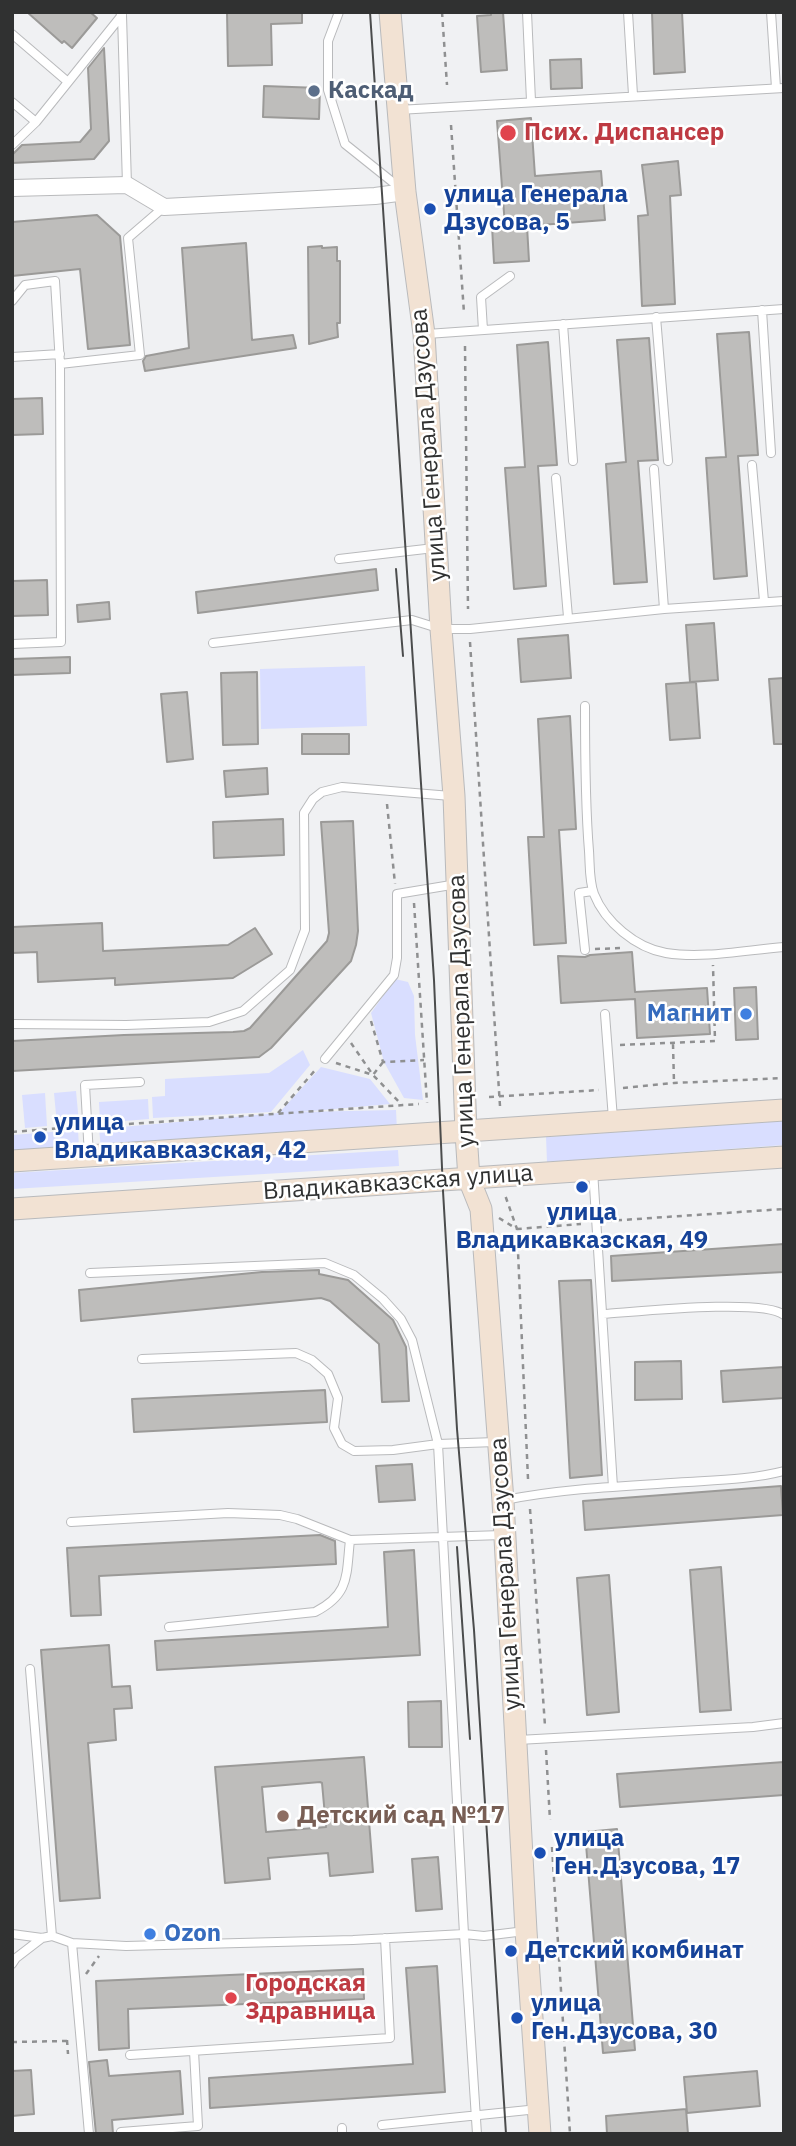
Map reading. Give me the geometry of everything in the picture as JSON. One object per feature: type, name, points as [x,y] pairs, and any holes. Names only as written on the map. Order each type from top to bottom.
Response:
[{"type":"street","name":"улица Генерала Дзусова","points":[[390,12],[405,192],[424,334],[441,629],[454,796],[469,1180],[481,1209],[503,1501],[526,1931],[540,2134]]},
{"type":"street","points":[[12,188],[127,185],[164,206],[375,196],[405,192]]},
{"type":"street","name":"Владикавказская улица","points":[[12,1161],[784,1110]]},
{"type":"street","name":"Владикавказская улица","points":[[12,1209],[784,1157]]},
{"type":"lane","points":[[339,12],[328,41],[328,90],[345,144],[405,192]]},
{"type":"lane","points":[[527,12],[531,101]]},
{"type":"lane","points":[[628,12],[633,95]]},
{"type":"lane","points":[[398,110],[780,88],[771,12]]},
{"type":"lane","points":[[12,145],[36,122],[121,14]]},
{"type":"lane","points":[[121,14],[127,185]]},
{"type":"lane","points":[[12,34],[68,82]]},
{"type":"lane","points":[[12,102],[36,122]]},
{"type":"lane","points":[[12,356],[60,359],[140,355],[128,238],[164,206]]},
{"type":"lane","points":[[483,330],[481,297],[510,276]]},
{"type":"lane","points":[[12,301],[25,285],[55,281],[60,359],[61,642],[12,644]]},
{"type":"lane","points":[[424,334],[784,309]]},
{"type":"lane","points":[[762,310],[771,453]]},
{"type":"lane","points":[[656,317],[668,460]]},
{"type":"lane","points":[[563,324],[573,461]]},
{"type":"lane","points":[[752,465],[764,601]]},
{"type":"lane","points":[[654,469],[664,609]]},
{"type":"lane","points":[[556,478],[568,617]]},
{"type":"lane","points":[[339,559],[438,548]]},
{"type":"lane","points":[[214,643],[412,620],[441,629],[470,629],[568,617],[784,601]]},
{"type":"lane","points":[[585,706],[586,807],[593,891],[610,921],[645,947],[666,953],[712,954],[784,947]]},
{"type":"lane","points":[[12,1024],[126,1025],[209,1022],[243,1011],[289,970],[305,929],[304,813],[313,799],[322,792],[342,787],[454,796]]},
{"type":"lane","points":[[325,1059],[394,975],[397,958],[397,894],[457,884]]},
{"type":"lane","points":[[585,950],[579,893],[593,891]]},
{"type":"lane","points":[[605,1014],[614,1122]]},
{"type":"lane","points":[[89,1156],[85,1085],[140,1082]]},
{"type":"lane","points":[[593,1170],[613,1487]]},
{"type":"lane","points":[[90,1273],[325,1263],[354,1275],[383,1299],[401,1319],[412,1340],[438,1444],[477,2134]]},
{"type":"lane","points":[[603,1314],[743,1307],[778,1310],[784,1315]]},
{"type":"lane","points":[[142,1359],[296,1353],[312,1360],[328,1374],[338,1398],[334,1428],[342,1444],[354,1451],[498,1442]]},
{"type":"lane","points":[[503,1501],[529,1495],[613,1487],[741,1479],[784,1471]]},
{"type":"lane","points":[[71,1522],[228,1513],[280,1515],[350,1540],[504,1535]]},
{"type":"lane","points":[[169,1627],[315,1612],[333,1603],[344,1587],[350,1540]]},
{"type":"lane","points":[[30,1669],[52,1936]]},
{"type":"lane","points":[[516,1740],[784,1723]]},
{"type":"lane","points":[[12,1934],[42,1938],[52,1936],[72,1943],[107,1945],[464,1934],[484,1936],[526,1931]]},
{"type":"lane","points":[[12,1964],[42,1938]]},
{"type":"lane","points":[[130,2055],[390,2038],[385,1938]]},
{"type":"lane","points":[[72,1943],[89,2134]]},
{"type":"lane","points":[[121,2132],[198,2126],[194,2051]]},
{"type":"lane","points":[[382,2125],[538,2109]]},
{"type":"path","points":[[442,12],[447,85]]},
{"type":"path","points":[[450,125],[464,313]]},
{"type":"path","points":[[465,346],[468,609]]},
{"type":"path","points":[[470,642],[500,1106]]},
{"type":"path","points":[[385,790],[397,894]]},
{"type":"path","points":[[413,892],[427,1103]]},
{"type":"path","points":[[585,950],[645,947]]},
{"type":"path","points":[[607,1045],[715,1041],[712,954]]},
{"type":"path","points":[[367,1008],[383,1062]]},
{"type":"path","points":[[346,1034],[373,1075],[402,1105]]},
{"type":"path","points":[[673,1043],[674,1083]]},
{"type":"path","points":[[278,1113],[325,1059],[373,1075]]},
{"type":"path","points":[[373,1075],[383,1062],[425,1060]]},
{"type":"path","points":[[489,1097],[784,1078]]},
{"type":"path","points":[[12,1132],[419,1104]]},
{"type":"path","points":[[506,1195],[517,1228],[528,1479]]},
{"type":"path","points":[[607,1221],[784,1209]]},
{"type":"path","points":[[496,1215],[517,1228],[581,1224]]},
{"type":"path","points":[[530,1509],[550,1820]]},
{"type":"path","points":[[552,1847],[570,2134]]},
{"type":"path","points":[[76,1989],[107,1945]]},
{"type":"path","points":[[12,2042],[67,2041]]},
{"type":"shaded area","points":[[365,666],[367,726],[261,729],[260,669]]},
{"type":"shaded area","points":[[395,979],[408,982],[414,996],[415,1035],[423,1100],[404,1098],[384,1062],[371,1013]]},
{"type":"shaded area","points":[[303,1050],[310,1065],[271,1112],[153,1118],[152,1097],[165,1096],[165,1079],[269,1073]]},
{"type":"shaded area","points":[[321,1067],[370,1079],[390,1104],[300,1112],[396,1110],[397,1131],[101,1149],[99,1129],[279,1113]]},
{"type":"shaded area","points":[[76,1091],[79,1123],[57,1125],[54,1093]]},
{"type":"shaded area","points":[[45,1093],[47,1126],[25,1128],[22,1095]]},
{"type":"shaded area","points":[[148,1099],[149,1119],[100,1123],[99,1102]]},
{"type":"shaded area","points":[[784,1121],[784,1145],[547,1162],[546,1137]]},
{"type":"shaded area","points":[[78,1130],[79,1147],[12,1152],[12,1135]]},
{"type":"shaded area","points":[[398,1150],[399,1166],[12,1189],[12,1173]]},
{"type":"building","points":[[27,12],[90,12],[97,18],[72,48],[64,41],[62,43]]},
{"type":"building","points":[[227,12],[302,12],[302,23],[271,24],[272,65],[228,66]]},
{"type":"building","points":[[491,12],[503,12],[507,70],[481,72],[477,16],[491,15]]},
{"type":"building","points":[[652,12],[682,12],[685,72],[654,74]]},
{"type":"building","points":[[104,48],[109,141],[94,159],[12,163],[12,155],[22,145],[80,142],[91,129],[88,68]]},
{"type":"building","points":[[581,59],[582,88],[551,89],[550,60]]},
{"type":"building","points":[[264,86],[320,88],[319,119],[263,117]]},
{"type":"building","points":[[531,118],[535,176],[601,171],[605,220],[527,226],[529,261],[494,263],[492,226],[505,226],[497,121]]},
{"type":"building","points":[[678,161],[681,195],[670,196],[675,304],[642,306],[638,216],[648,215],[642,165]]},
{"type":"building","points":[[97,215],[120,236],[130,345],[88,349],[80,269],[12,276],[12,222]]},
{"type":"building","points":[[246,243],[252,340],[293,335],[296,348],[145,371],[143,361],[146,356],[189,348],[182,248]]},
{"type":"building","points":[[308,247],[337,247],[337,261],[340,261],[340,323],[337,323],[338,337],[309,344]]},
{"type":"building","points":[[749,332],[758,455],[738,456],[747,576],[714,579],[706,458],[726,457],[717,334]]},
{"type":"building","points":[[649,338],[658,460],[638,461],[647,582],[614,584],[606,464],[626,462],[617,340]]},
{"type":"building","points":[[548,342],[557,465],[538,466],[546,586],[514,589],[505,468],[525,467],[517,345]]},
{"type":"building","points":[[42,398],[43,434],[12,435],[12,399]]},
{"type":"building","points":[[376,569],[378,590],[198,613],[196,592]]},
{"type":"building","points":[[47,580],[48,615],[12,616],[12,581]]},
{"type":"building","points":[[109,602],[110,619],[78,622],[77,605]]},
{"type":"building","points":[[714,623],[718,680],[690,682],[686,625]]},
{"type":"building","points":[[568,635],[571,678],[521,682],[518,639]]},
{"type":"building","points":[[70,657],[70,673],[12,675],[12,659]]},
{"type":"building","points":[[257,672],[258,744],[223,745],[221,673]]},
{"type":"building","points":[[784,678],[784,744],[774,744],[769,679]]},
{"type":"building","points":[[696,682],[700,738],[670,740],[666,684]]},
{"type":"building","points":[[187,692],[193,759],[167,762],[161,694]]},
{"type":"building","points":[[570,716],[576,829],[559,830],[566,943],[534,945],[528,837],[544,837],[538,719]]},
{"type":"building","points":[[302,734],[349,734],[349,754],[302,754]]},
{"type":"building","points":[[267,768],[268,794],[226,797],[224,771]]},
{"type":"building","points":[[283,819],[284,855],[214,858],[213,822]]},
{"type":"building","points":[[353,821],[358,931],[351,961],[271,1048],[259,1057],[12,1071],[12,1041],[233,1032],[250,1028],[327,941],[329,933],[321,822]]},
{"type":"building","points":[[102,923],[103,951],[228,945],[255,928],[272,954],[233,978],[115,985],[115,978],[38,982],[37,952],[12,953],[12,927]]},
{"type":"building","points":[[632,952],[635,992],[707,988],[710,1034],[637,1038],[635,999],[561,1003],[558,956],[585,957]]},
{"type":"building","name":"Магнит","points":[[756,987],[758,1039],[736,1040],[734,988]]},
{"type":"building","points":[[784,1244],[784,1272],[612,1281],[611,1256]]},
{"type":"building","points":[[319,1270],[319,1274],[348,1280],[393,1320],[406,1347],[409,1401],[382,1402],[379,1344],[330,1301],[321,1298],[81,1321],[79,1290],[262,1272]]},
{"type":"building","points":[[591,1280],[602,1475],[570,1478],[559,1281]]},
{"type":"building","points":[[681,1361],[682,1399],[635,1400],[635,1362]]},
{"type":"building","points":[[784,1367],[784,1398],[723,1402],[721,1371]]},
{"type":"building","points":[[325,1390],[327,1422],[134,1432],[132,1399]]},
{"type":"building","points":[[412,1464],[415,1500],[379,1502],[376,1466]]},
{"type":"building","points":[[781,1486],[783,1515],[585,1530],[583,1501]]},
{"type":"building","points":[[320,1535],[335,1541],[336,1564],[99,1576],[101,1615],[71,1616],[67,1548]]},
{"type":"building","points":[[414,1550],[420,1655],[157,1670],[155,1641],[388,1627],[384,1552]]},
{"type":"building","points":[[721,1567],[731,1710],[700,1712],[690,1570]]},
{"type":"building","points":[[609,1575],[619,1712],[587,1715],[577,1578]]},
{"type":"building","points":[[109,1645],[112,1687],[130,1686],[132,1708],[114,1709],[116,1740],[88,1743],[100,1898],[60,1901],[41,1650]]},
{"type":"building","points":[[441,1701],[442,1747],[409,1747],[408,1702]]},
{"type":"building","points":[[364,1757],[373,1872],[330,1876],[328,1853],[268,1858],[270,1879],[225,1883],[215,1767]],"holes":[[[322,1783],[326,1827],[266,1832],[262,1787]]]},
{"type":"building","points":[[784,1762],[784,1795],[620,1807],[617,1774]]},
{"type":"building","points":[[617,1829],[635,2050],[603,2053],[585,1832]]},
{"type":"building","points":[[438,1857],[442,1909],[416,1911],[412,1859]]},
{"type":"building","points":[[437,1966],[445,2092],[210,2108],[209,2078],[413,2064],[406,1968]]},
{"type":"building","points":[[363,1969],[364,1999],[128,2009],[129,2048],[99,2050],[96,1981]]},
{"type":"building","points":[[107,2060],[109,2076],[180,2071],[183,2114],[112,2120],[113,2134],[96,2134],[89,2062]]},
{"type":"building","points":[[31,2070],[34,2114],[12,2116],[12,2071]]},
{"type":"building","points":[[757,2071],[760,2106],[687,2113],[684,2077]]},
{"type":"building","points":[[686,2109],[688,2134],[607,2134],[606,2116]]},
{"type":"tram line","points":[[370,12],[434,980],[457,1429],[474,1630],[506,2134]]},
{"type":"tram line","points":[[396,569],[403,656]]},
{"type":"tram line","points":[[457,1547],[470,1739]]},
{"type":"place","name":"Каскад","points":[[314,91]]},
{"type":"place","name":"Псих. Диспансер","points":[[508,133]]},
{"type":"place","name":"улица Генерала Дзусова, 5","points":[[430,209]]},
{"type":"place","name":"Магнит","points":[[746,1014]]},
{"type":"place","name":"улица Владикавказская, 42","points":[[40,1137]]},
{"type":"place","name":"улица Владикавказская, 49","points":[[582,1187]]},
{"type":"place","name":"Детский сад №17","points":[[283,1816]]},
{"type":"place","name":"улица Ген.Дзусова, 17","points":[[540,1853]]},
{"type":"place","name":"Ozon","points":[[150,1934]]},
{"type":"place","name":"Детский комбинат","points":[[511,1951]]},
{"type":"place","name":"Городская Здравница","points":[[231,1998]]},
{"type":"place","name":"улица Ген.Дзусова, 30","points":[[517,2018]]}]
